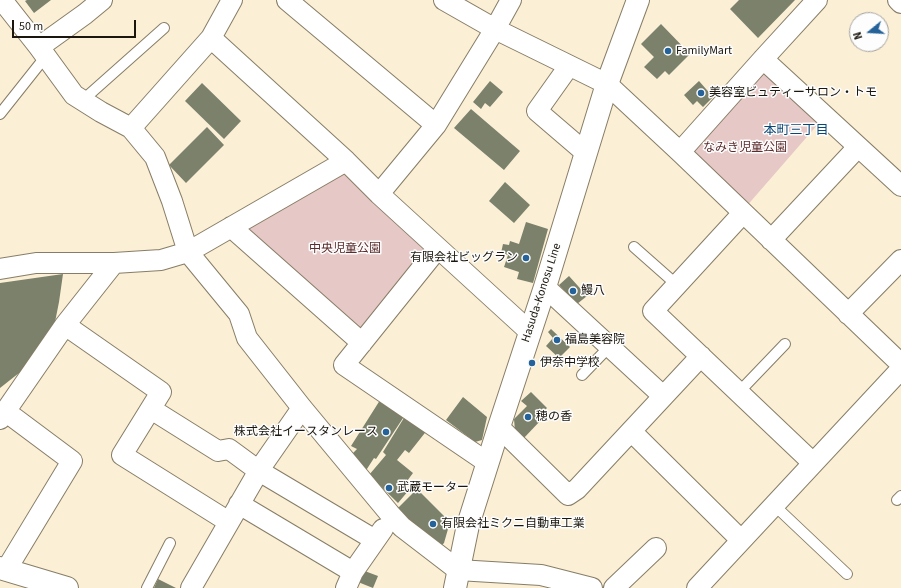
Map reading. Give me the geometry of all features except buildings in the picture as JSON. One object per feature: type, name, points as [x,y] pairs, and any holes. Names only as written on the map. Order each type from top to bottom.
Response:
[{"type":"main road","name":"Hasuda-Konosu Line","points":[[457,579],[468,525],[545,287],[607,84],[638,0]]},
{"type":"main road","points":[[2,572],[64,588]]},
{"type":"street","points":[[42,52],[102,0]]},
{"type":"street","points":[[131,128],[211,38],[232,0]]},
{"type":"street","points":[[287,0],[436,125]]},
{"type":"street","points":[[444,0],[495,30],[607,84],[680,152],[848,314],[901,369],[696,588]]},
{"type":"street","points":[[379,194],[436,125],[495,30],[511,0]]},
{"type":"street","points":[[680,152],[762,59],[817,0]]},
{"type":"street","points":[[898,0],[901,3]]},
{"type":"street","points":[[9,2],[42,52],[74,95],[100,112],[131,128],[155,157],[172,201],[188,252],[239,314],[247,338],[302,408],[392,517],[457,579],[540,575],[592,588]]},
{"type":"street","points":[[211,38],[530,332]]},
{"type":"street","points":[[762,59],[901,186]]},
{"type":"street","points":[[569,66],[537,111],[586,153]]},
{"type":"street","points":[[771,240],[858,147]]},
{"type":"street","points":[[0,269],[36,263],[114,263],[161,260],[188,252],[346,161]]},
{"type":"street","points":[[743,213],[653,311],[813,463]]},
{"type":"street","points":[[231,227],[362,344]]},
{"type":"street","points":[[438,248],[344,365],[488,464]]},
{"type":"street","points":[[848,314],[901,260]]},
{"type":"street","points":[[2,572],[72,461],[3,415],[66,325],[114,263]]},
{"type":"street","points":[[545,287],[664,396]]},
{"type":"street","points":[[66,325],[161,392],[122,455],[229,522]]},
{"type":"street","points":[[499,427],[568,495],[577,489],[701,356]]},
{"type":"street","points":[[191,588],[259,471],[302,408]]},
{"type":"street","points":[[151,409],[218,451],[229,449],[259,471],[375,540]]},
{"type":"street","points":[[630,431],[741,540]]},
{"type":"street","points":[[239,504],[350,580],[375,540],[392,517]]},
{"type":"street","points":[[614,588],[656,548]]},
{"type":"lane","points":[[83,100],[164,28]]},
{"type":"lane","points":[[0,114],[42,52]]},
{"type":"lane","points":[[634,246],[677,285]]},
{"type":"lane","points":[[739,392],[786,344]]},
{"type":"lane","points":[[582,375],[610,346]]},
{"type":"lane","points":[[774,505],[847,574]]},
{"type":"lane","points":[[147,588],[170,543]]},
{"type":"green space","name":"なみき児童公園","points":[[761,75],[771,75],[819,123],[745,208],[695,161],[694,146]]},
{"type":"green space","name":"中央児童公園","points":[[344,172],[427,250],[358,336],[243,228]]},
{"type":"place","name":"FamilyMart","points":[[668,51]]},
{"type":"place","name":"美容室ビュティーサロン・トモ","points":[[701,93]]},
{"type":"place","name":"有限会社ビッグラン","points":[[526,258]]},
{"type":"place","name":"鰻八","points":[[573,291]]},
{"type":"place","name":"福島美容院","points":[[557,340]]},
{"type":"place","name":"伊奈中学校","points":[[532,363]]},
{"type":"place","name":"穂の香","points":[[528,417]]},
{"type":"place","name":"株式会社イースタンレース","points":[[386,432]]},
{"type":"place","name":"武蔵モーター","points":[[389,488]]},
{"type":"place","name":"有限会社ミクニ自動車工業","points":[[433,524]]},
{"type":"district","name":"本町三丁目","points":[[796,131]]}]
